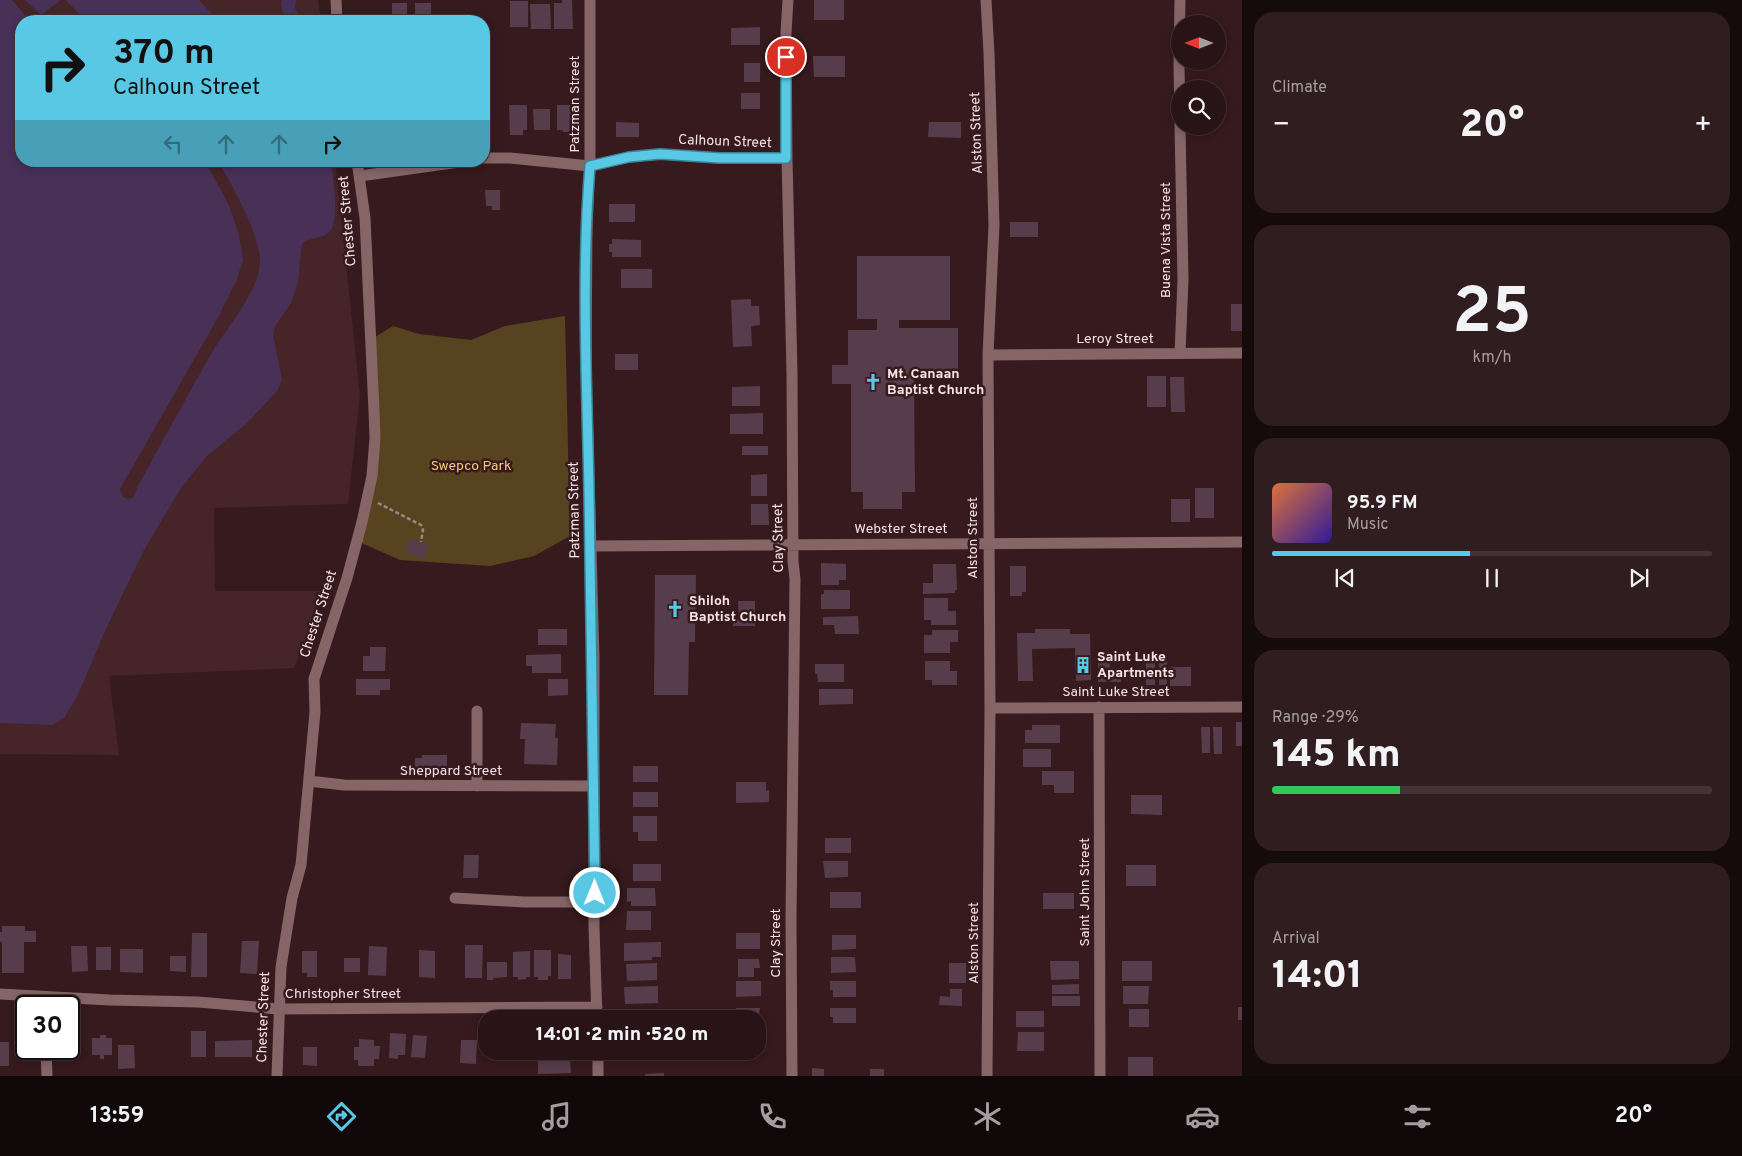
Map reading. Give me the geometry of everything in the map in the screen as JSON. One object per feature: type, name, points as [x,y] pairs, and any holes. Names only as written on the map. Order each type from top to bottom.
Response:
[{"type":"street","points":[[336,0],[337,15]]},
{"type":"street","name":"Patzman Street","points":[[590,0],[590,166],[587,226],[586,341],[591,546],[594,902],[597,1010]]},
{"type":"street","name":"Clay Street","points":[[788,0],[786,33],[786,158],[792,373],[795,590],[791,912],[792,1076]]},
{"type":"street","name":"Alston Street","points":[[986,0],[990,53],[994,225],[988,355],[990,708],[988,1076]]},
{"type":"street","name":"Buena Vista Street","points":[[1179,80],[1180,0]]},
{"type":"street","name":"Buena Vista Street","points":[[1180,135],[1183,280],[1180,353]]},
{"type":"street","name":"Calhoun Street","points":[[490,158],[510,158],[590,166],[629,157],[660,154],[720,158],[786,158]]},
{"type":"street","name":"Chester Street","points":[[277,1076],[278,1009],[283,950],[292,898],[302,864],[315,712],[314,679],[347,578],[372,476],[375,438],[365,218],[358,167]]},
{"type":"street","points":[[360,176],[424,167]]},
{"type":"street","name":"Leroy Street","points":[[988,355],[1242,353]]},
{"type":"street","name":"Webster Street","points":[[591,546],[1242,542]]},
{"type":"street","name":"Saint Luke Street","points":[[990,708],[1242,706]]},
{"type":"street","name":"Saint John Street","points":[[1099,707],[1100,1076]]},
{"type":"street","points":[[477,711],[478,786]]},
{"type":"street","name":"Sheppard Street","points":[[309,781],[344,785],[594,786]]},
{"type":"street","points":[[455,898],[524,902],[594,902]]},
{"type":"street","name":"Christopher Street","points":[[0,994],[15,996]]},
{"type":"street","name":"Christopher Street","points":[[80,1000],[198,1002],[278,1009],[597,1007]]},
{"type":"street","points":[[46,1060],[47,1076]]},
{"type":"street","points":[[598,1060],[598,1076]]},
{"type":"path","points":[[368,497],[421,525],[423,530],[420,542]]},
{"type":"shaded area","points":[[0,0],[318,0],[320,15],[15,15],[15,167],[336,167],[360,395],[348,504],[214,508],[215,591],[326,591],[294,668],[109,676],[119,755],[0,754]]},
{"type":"shaded area","points":[[0,0],[12,0],[25,15],[15,15],[15,167],[208,167],[229,205],[239,235],[243,260],[237,279],[216,321],[120,489],[123,497],[127,499],[133,498],[214,349],[243,306],[258,276],[260,259],[254,235],[244,208],[221,167],[332,167],[335,211],[332,229],[327,234],[302,244],[298,282],[291,303],[275,326],[273,335],[282,379],[278,390],[247,423],[207,456],[181,488],[144,550],[105,631],[77,697],[64,718],[52,725],[0,723]]},
{"type":"shaded area","points":[[25,0],[61,0],[41,15]]},
{"type":"shaded area","points":[[66,0],[199,0],[213,15],[80,15]]},
{"type":"shaded area","points":[[282,0],[296,0],[295,8],[299,15],[284,15]]},
{"type":"green space","name":"Swepco Park","points":[[565,316],[570,536],[534,556],[490,566],[400,560],[357,541],[372,476],[370,340],[393,326],[419,334],[471,340],[505,326]]},
{"type":"building","points":[[562,0],[572,0],[573,29],[554,29],[554,3],[562,3]]},
{"type":"building","points":[[814,0],[844,0],[844,20],[814,20]]},
{"type":"building","points":[[510,1],[528,1],[528,27],[510,27]]},
{"type":"building","points":[[392,3],[407,3],[407,15],[392,15]]},
{"type":"building","points":[[415,3],[431,3],[431,15],[415,15]]},
{"type":"building","points":[[530,4],[550,4],[551,29],[531,29]]},
{"type":"building","points":[[760,27],[760,45],[731,45],[731,28]]},
{"type":"building","points":[[813,56],[845,56],[845,77],[814,77]]},
{"type":"building","points":[[744,63],[760,63],[760,82],[744,82]]},
{"type":"building","points":[[741,93],[760,93],[760,109],[741,109]]},
{"type":"building","points":[[509,105],[527,105],[527,130],[523,130],[523,135],[510,135]]},
{"type":"building","points":[[557,105],[575,105],[576,132],[557,130]]},
{"type":"building","points":[[533,109],[550,109],[550,130],[534,130]]},
{"type":"building","points":[[616,122],[639,123],[639,137],[616,137]]},
{"type":"building","points":[[929,122],[961,122],[961,138],[928,137]]},
{"type":"building","points":[[485,190],[500,190],[500,210],[492,210],[492,206],[486,206]]},
{"type":"building","points":[[609,204],[635,204],[635,222],[609,222]]},
{"type":"building","points":[[1010,222],[1038,222],[1038,237],[1010,237]]},
{"type":"building","points":[[612,239],[641,240],[641,257],[612,257],[612,252],[609,252],[609,244],[612,244]]},
{"type":"building","name":"Mt. Canaan Baptist Church","points":[[857,256],[950,256],[950,320],[899,320],[899,328],[958,328],[958,380],[914,380],[915,492],[902,492],[902,509],[863,509],[863,492],[851,492],[851,384],[832,384],[832,365],[848,365],[848,330],[877,330],[877,319],[857,319]]},
{"type":"building","points":[[621,269],[652,269],[652,288],[621,288]]},
{"type":"building","points":[[751,299],[751,306],[759,306],[760,325],[751,326],[752,346],[733,347],[731,300]]},
{"type":"building","points":[[1231,304],[1242,304],[1242,331],[1231,331]]},
{"type":"building","points":[[615,354],[638,354],[638,370],[615,370]]},
{"type":"building","points":[[1147,376],[1166,376],[1166,407],[1147,407]]},
{"type":"building","points":[[1170,377],[1184,377],[1185,412],[1171,412]]},
{"type":"building","points":[[760,386],[760,406],[732,406],[732,387]]},
{"type":"building","points":[[763,413],[763,434],[730,434],[730,414]]},
{"type":"building","points":[[742,446],[768,446],[768,455],[742,455]]},
{"type":"building","points":[[767,474],[767,496],[751,496],[751,475]]},
{"type":"building","points":[[1195,488],[1214,488],[1214,518],[1195,518]]},
{"type":"building","points":[[1171,499],[1190,499],[1190,522],[1171,522]]},
{"type":"building","points":[[751,504],[768,504],[769,525],[751,525]]},
{"type":"building","points":[[411,538],[429,546],[423,559],[405,551]]},
{"type":"building","points":[[821,563],[846,564],[846,580],[839,580],[839,585],[821,585]]},
{"type":"building","points":[[933,564],[956,564],[957,590],[955,590],[955,593],[923,594],[923,583],[933,583]]},
{"type":"building","points":[[1010,566],[1026,566],[1026,592],[1022,592],[1022,596],[1010,596]]},
{"type":"building","name":"Shiloh Baptist Church","points":[[655,575],[696,575],[695,642],[689,642],[688,695],[654,695]]},
{"type":"building","points":[[824,590],[850,590],[850,609],[821,609],[821,594],[824,594]]},
{"type":"building","points":[[924,598],[948,598],[948,611],[956,611],[956,625],[931,625],[931,620],[924,620]]},
{"type":"building","points":[[738,601],[755,601],[755,626],[733,626],[733,619],[739,619]]},
{"type":"building","points":[[858,616],[859,634],[835,634],[834,625],[823,625],[823,617]]},
{"type":"building","points":[[538,629],[567,629],[567,645],[538,645]]},
{"type":"building","name":"Saint Luke Apartments","points":[[1035,629],[1070,629],[1070,634],[1090,634],[1091,680],[1076,681],[1075,648],[1032,649],[1033,681],[1018,681],[1017,633],[1035,633]]},
{"type":"building","points":[[932,630],[958,630],[958,642],[950,642],[950,653],[924,653],[924,635],[932,635]]},
{"type":"building","points":[[370,647],[386,647],[385,671],[363,671],[363,656],[370,656]]},
{"type":"building","points":[[561,654],[561,673],[532,673],[532,666],[526,666],[526,655]]},
{"type":"building","points":[[1110,657],[1110,669],[1121,669],[1121,682],[1098,682],[1098,658]]},
{"type":"building","points":[[1146,657],[1155,657],[1155,685],[1146,685]]},
{"type":"building","points":[[1159,657],[1167,657],[1167,685],[1159,685]]},
{"type":"building","points":[[925,661],[950,661],[950,671],[957,671],[957,685],[932,685],[932,680],[925,680]]},
{"type":"building","points":[[815,664],[844,664],[844,682],[818,682],[817,674],[815,674]]},
{"type":"building","points":[[1170,667],[1191,667],[1191,686],[1170,686]]},
{"type":"building","points":[[356,679],[390,679],[390,690],[380,690],[380,695],[356,695]]},
{"type":"building","points":[[548,679],[568,679],[568,695],[548,696]]},
{"type":"building","points":[[819,689],[853,689],[853,704],[819,705]]},
{"type":"building","points":[[1236,722],[1242,722],[1242,746],[1236,746]]},
{"type":"building","points":[[521,723],[556,724],[555,738],[558,738],[557,765],[524,764],[525,739],[520,739]]},
{"type":"building","points":[[1032,725],[1060,725],[1060,743],[1025,743],[1025,730],[1032,730]]},
{"type":"building","points":[[1201,727],[1210,727],[1210,753],[1202,753]]},
{"type":"building","points":[[1213,727],[1222,727],[1222,754],[1214,754]]},
{"type":"building","points":[[1023,749],[1051,749],[1051,767],[1023,767]]},
{"type":"building","points":[[422,755],[447,755],[447,770],[415,770],[415,758],[422,758]]},
{"type":"building","points":[[633,766],[658,766],[658,782],[633,782]]},
{"type":"building","points":[[1042,771],[1074,771],[1074,793],[1054,793],[1054,785],[1042,785]]},
{"type":"building","points":[[736,782],[766,782],[766,791],[769,790],[769,802],[736,803]]},
{"type":"building","points":[[633,792],[658,792],[658,807],[633,807]]},
{"type":"building","points":[[1131,795],[1162,795],[1162,815],[1131,814]]},
{"type":"building","points":[[633,816],[657,816],[657,841],[638,841],[638,832],[633,832]]},
{"type":"building","points":[[825,838],[851,838],[851,853],[825,853]]},
{"type":"building","points":[[464,855],[479,855],[478,878],[463,878]]},
{"type":"building","points":[[823,861],[848,861],[848,877],[825,878]]},
{"type":"building","points":[[633,864],[661,864],[661,881],[633,881]]},
{"type":"building","points":[[1126,865],[1156,865],[1156,886],[1126,886]]},
{"type":"building","points":[[627,888],[655,888],[656,906],[631,906],[631,901],[627,902]]},
{"type":"building","points":[[830,892],[861,892],[861,908],[830,908]]},
{"type":"building","points":[[1043,893],[1074,893],[1074,909],[1043,909]]},
{"type":"building","points":[[627,911],[651,911],[651,930],[626,930]]},
{"type":"building","points":[[2,926],[25,926],[25,931],[36,931],[36,942],[24,942],[24,973],[2,973],[2,942],[0,942],[0,932],[2,932]]},
{"type":"building","points":[[192,933],[207,933],[207,977],[191,977]]},
{"type":"building","points":[[736,933],[760,933],[760,949],[736,949]]},
{"type":"building","points":[[832,935],[856,935],[856,949],[832,950]]},
{"type":"building","points":[[242,941],[259,941],[257,974],[240,973]]},
{"type":"building","points":[[661,942],[661,957],[652,957],[652,960],[624,961],[624,943]]},
{"type":"building","points":[[465,945],[483,945],[482,978],[465,978]]},
{"type":"building","points":[[71,946],[87,946],[88,971],[72,972]]},
{"type":"building","points":[[369,946],[387,947],[386,976],[368,975]]},
{"type":"building","points":[[96,947],[111,947],[111,970],[96,970]]},
{"type":"building","points":[[120,949],[143,949],[143,973],[120,972]]},
{"type":"building","points":[[419,950],[435,951],[435,978],[419,977]]},
{"type":"building","points":[[534,950],[551,950],[551,976],[548,976],[548,980],[538,980],[538,977],[534,977]]},
{"type":"building","points":[[302,951],[317,951],[317,977],[307,977],[307,973],[302,973]]},
{"type":"building","points":[[530,951],[530,977],[518,980],[518,977],[513,977],[513,952]]},
{"type":"building","points":[[558,954],[571,955],[571,979],[558,979]]},
{"type":"building","points":[[170,956],[186,956],[186,972],[170,971]]},
{"type":"building","points":[[831,957],[855,957],[856,972],[831,973]]},
{"type":"building","points":[[344,958],[360,958],[360,972],[344,972]]},
{"type":"building","points":[[738,959],[759,959],[760,968],[754,968],[754,977],[738,977]]},
{"type":"building","points":[[1050,961],[1079,961],[1079,979],[1051,980]]},
{"type":"building","points":[[1122,961],[1152,961],[1152,981],[1122,981]]},
{"type":"building","points":[[487,962],[507,962],[507,977],[487,980]]},
{"type":"building","points":[[657,963],[657,980],[627,981],[626,964]]},
{"type":"building","points":[[949,963],[966,963],[966,983],[949,983]]},
{"type":"building","points":[[736,981],[761,981],[761,996],[736,997]]},
{"type":"building","points":[[830,981],[856,981],[856,997],[833,997],[833,990],[830,990]]},
{"type":"building","points":[[1079,984],[1079,994],[1052,994],[1052,985]]},
{"type":"building","points":[[658,986],[658,1003],[625,1004],[624,987]]},
{"type":"building","points":[[1123,986],[1149,986],[1148,1004],[1123,1004]]},
{"type":"building","points":[[950,989],[962,989],[962,1006],[939,1005],[940,996],[950,997]]},
{"type":"building","points":[[1052,996],[1080,996],[1080,1006],[1052,1006]]},
{"type":"building","points":[[1238,1007],[1242,1007],[1242,1020],[1238,1020]]},
{"type":"building","points":[[736,1008],[760,1008],[760,1010],[736,1010]]},
{"type":"building","points":[[830,1008],[856,1008],[856,1023],[833,1023],[833,1017],[830,1017]]},
{"type":"building","points":[[1129,1009],[1149,1009],[1149,1027],[1129,1027]]},
{"type":"building","points":[[1016,1011],[1044,1011],[1044,1027],[1016,1027]]},
{"type":"building","points":[[191,1031],[206,1031],[206,1057],[191,1057]]},
{"type":"building","points":[[1018,1032],[1044,1032],[1044,1051],[1017,1051]]},
{"type":"building","points":[[390,1033],[406,1034],[405,1055],[398,1055],[398,1059],[389,1058]]},
{"type":"building","points":[[100,1035],[112,1038],[112,1055],[104,1055],[104,1059],[100,1059],[100,1055],[92,1055],[92,1038],[100,1038]]},
{"type":"building","points":[[413,1035],[427,1036],[425,1058],[411,1057]]},
{"type":"building","points":[[359,1039],[374,1040],[374,1046],[380,1046],[379,1059],[374,1059],[374,1066],[358,1066],[358,1060],[354,1060],[354,1047],[359,1047]]},
{"type":"building","points":[[252,1040],[252,1057],[215,1057],[215,1041]]},
{"type":"building","points":[[461,1040],[477,1040],[476,1064],[460,1063]]},
{"type":"building","points":[[0,1042],[9,1042],[9,1066],[0,1066]]},
{"type":"building","points":[[118,1045],[134,1045],[135,1068],[118,1069]]},
{"type":"building","points":[[303,1047],[317,1047],[317,1066],[303,1065]]},
{"type":"building","points":[[1128,1057],[1153,1057],[1153,1076],[1128,1076]]},
{"type":"building","points":[[538,1060],[570,1060],[571,1073],[538,1074]]},
{"type":"building","points":[[812,1068],[824,1069],[824,1076],[812,1076]]},
{"type":"building","points":[[870,1069],[884,1069],[884,1076],[870,1076]]},
{"type":"building","points":[[664,1073],[664,1076],[645,1076],[645,1074]]},
{"type":"place","name":"Mt. Canaan Baptist Church","points":[[873,382]]},
{"type":"place","name":"Shiloh Baptist Church","points":[[675,609]]},
{"type":"place","name":"Saint Luke Apartments","points":[[1083,665]]},
{"type":"route","points":[[595,893],[594,660],[586,368],[586,240],[590,166],[629,157],[660,154],[720,158],[786,158],[786,57]]}]
